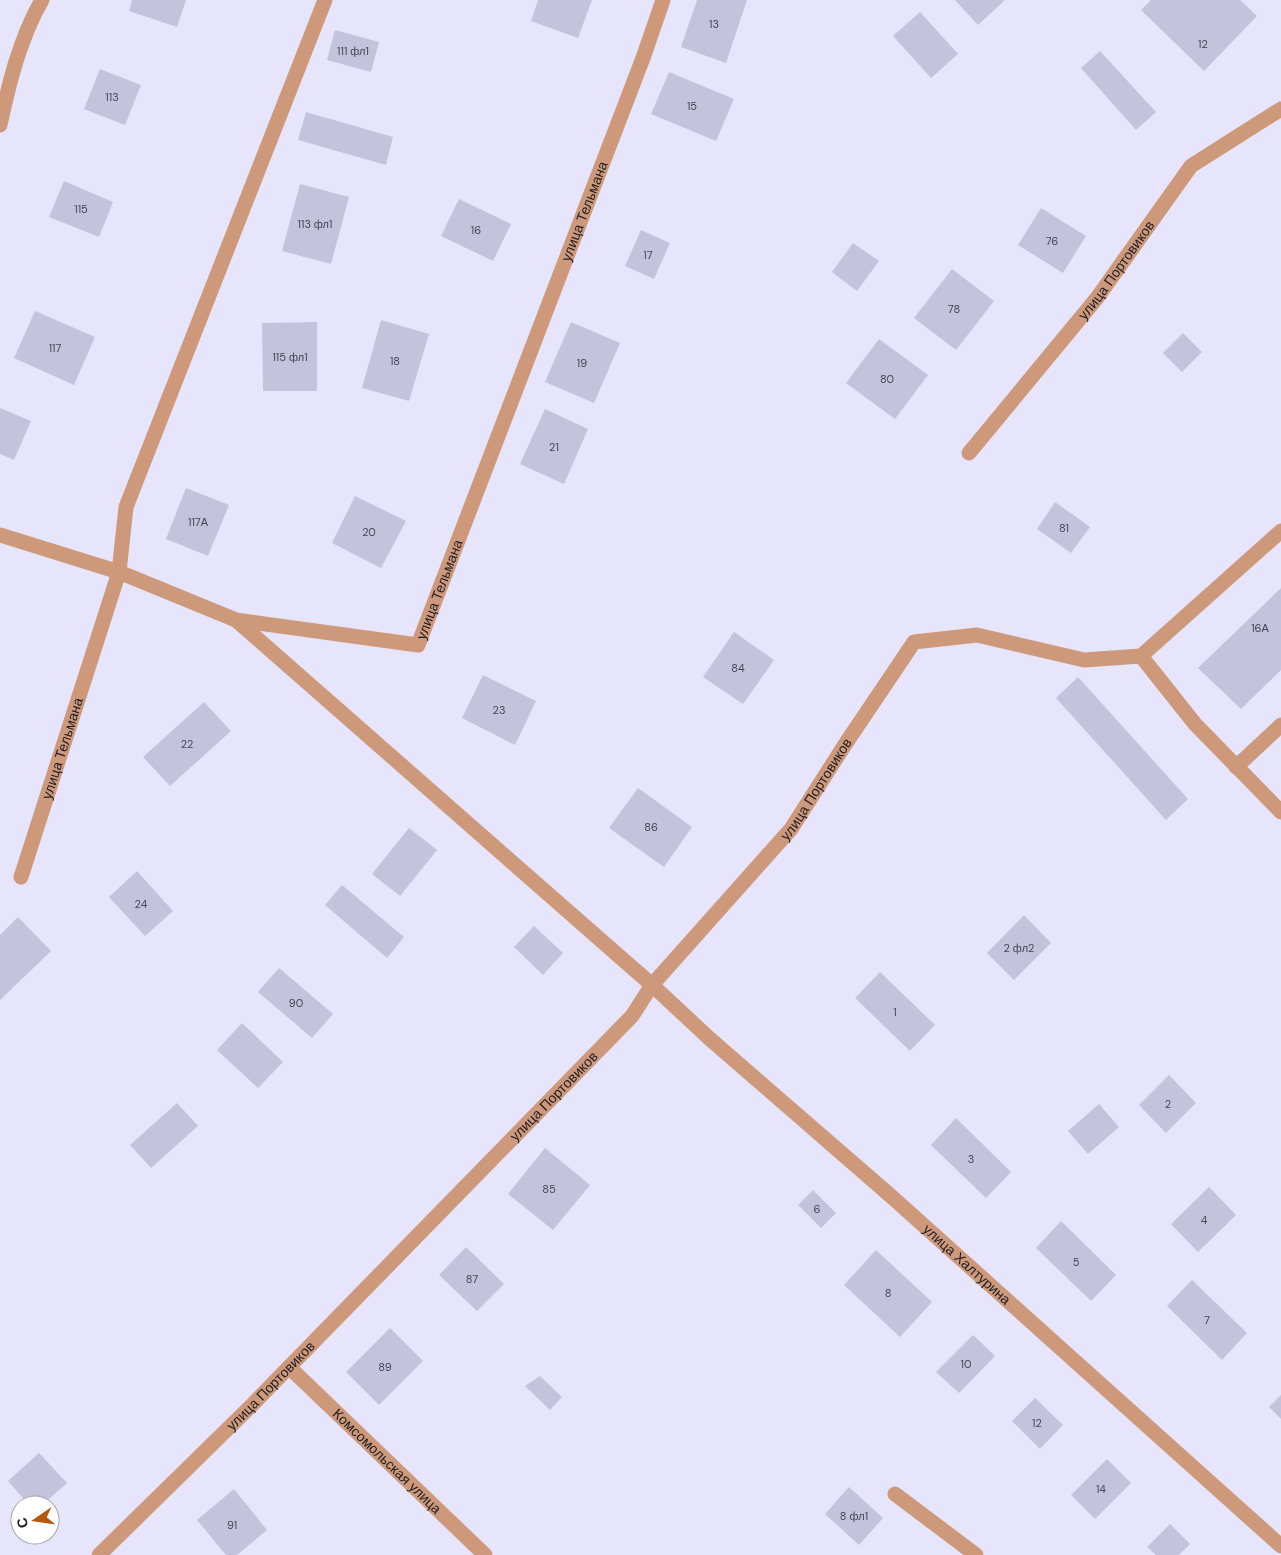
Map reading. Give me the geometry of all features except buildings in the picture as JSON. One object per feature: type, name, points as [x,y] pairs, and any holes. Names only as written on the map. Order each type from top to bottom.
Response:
[{"type":"street","points":[[0,125],[8,86],[32,17],[42,0]]},
{"type":"street","points":[[0,535],[119,572],[126,507],[325,0]]},
{"type":"street","name":"улица Тельмана","points":[[21,878],[119,572],[236,620],[418,645],[664,0]]},
{"type":"street","name":"улица Портовиков","points":[[969,452],[1097,298],[1191,166],[1281,109]]},
{"type":"street","points":[[1281,531],[1140,656],[1195,724],[1281,812]]},
{"type":"street","name":"улица Халтурина","points":[[236,620],[652,985],[710,1039],[892,1197],[1281,1546]]},
{"type":"street","name":"улица Портовиков","points":[[99,1555],[289,1368],[632,1016],[652,985],[791,829],[914,642],[977,636],[1084,660],[1140,656]]},
{"type":"street","points":[[1236,767],[1281,725]]},
{"type":"street","name":"Комсомольская улица","points":[[289,1368],[485,1555]]},
{"type":"street","points":[[895,1494],[976,1555]]}]
